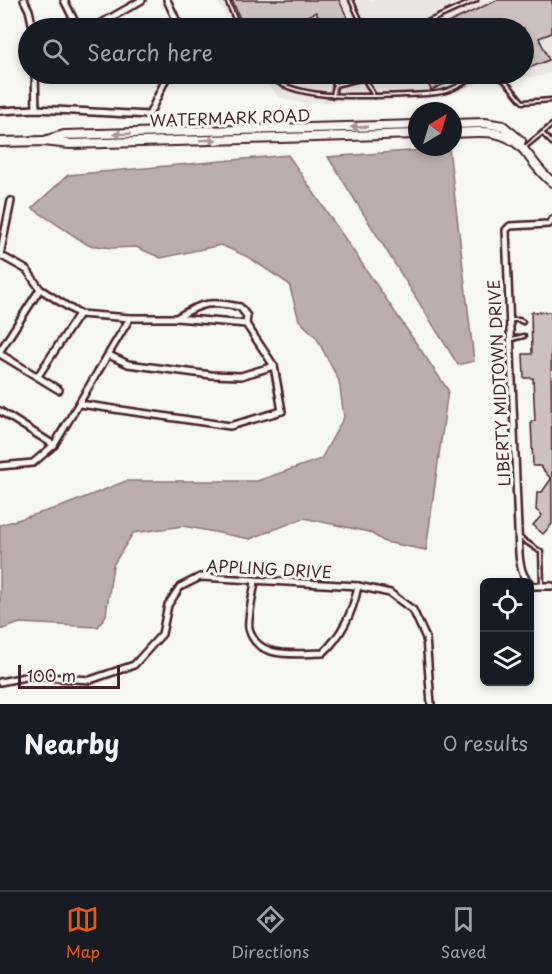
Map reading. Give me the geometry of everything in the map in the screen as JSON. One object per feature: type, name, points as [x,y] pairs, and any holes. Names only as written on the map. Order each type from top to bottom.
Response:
[{"type":"street","points":[[24,0],[31,18]]},
{"type":"street","points":[[64,0],[73,18]]},
{"type":"street","points":[[110,18],[142,0]]},
{"type":"street","points":[[167,0],[175,18]]},
{"type":"street","points":[[35,84],[36,109]]},
{"type":"street","points":[[0,111],[36,109],[149,115],[163,84]]},
{"type":"street","points":[[462,124],[485,123],[503,126],[520,140],[525,152]]},
{"type":"street","name":"WATERMARK ROAD","points":[[44,141],[64,135],[408,125]]},
{"type":"street","points":[[462,133],[502,133],[525,152],[552,182]]},
{"type":"street","name":"WATERMARK ROAD","points":[[0,142],[44,141],[70,144],[408,134]]},
{"type":"street","points":[[11,201],[0,255],[27,270],[40,289],[79,314],[130,318],[176,318],[246,324]]},
{"type":"street","name":"LIBERTY MIDTOWN DRIVE","points":[[525,578],[522,570],[519,537],[508,320],[506,230],[510,226],[549,224],[552,220]]},
{"type":"street","points":[[40,289],[0,352],[59,390]]},
{"type":"street","points":[[80,404],[230,426],[282,411],[274,366],[246,324],[247,315],[240,307],[221,303],[197,305],[176,318]]},
{"type":"street","points":[[38,376],[79,314]]},
{"type":"street","points":[[0,466],[33,463],[54,445],[130,318]]},
{"type":"street","points":[[109,355],[128,364],[211,375],[241,376],[274,366]]},
{"type":"street","points":[[0,411],[54,445]]},
{"type":"street","name":"APPLING DRIVE","points":[[0,682],[30,676],[90,680],[134,665],[162,634],[168,605],[180,587],[200,577],[358,586],[390,593],[413,610],[426,638],[431,704]]},
{"type":"street","points":[[255,581],[249,627],[257,643],[272,652],[323,653],[337,640],[353,609],[358,586]]},
{"type":"street","name":"LIBERTY MIDTOWN DRIVE","points":[[534,586],[552,586]]},
{"type":"lane","points":[[227,0],[235,18]]},
{"type":"lane","points":[[351,0],[359,18]]},
{"type":"lane","points":[[436,18],[476,0]]},
{"type":"lane","points":[[285,84],[333,96],[444,92],[463,84]]},
{"type":"lane","points":[[333,96],[335,85],[339,84]]},
{"type":"lane","points":[[367,84],[374,96]]},
{"type":"lane","points":[[507,84],[523,102],[552,100]]},
{"type":"lane","points":[[525,152],[552,125]]},
{"type":"lane","points":[[542,133],[552,143]]},
{"type":"lane","points":[[508,320],[523,322]]},
{"type":"lane","points":[[509,340],[524,336]]},
{"type":"lane","points":[[519,537],[541,552],[542,586]]},
{"type":"shaded area","points":[[217,0],[552,0],[552,72],[534,77],[534,18],[227,18]]},
{"type":"shaded area","points":[[267,84],[475,84],[459,93],[427,99],[300,103],[279,97]]},
{"type":"shaded area","points":[[408,151],[408,156],[450,156],[474,361],[458,365],[328,157]]},
{"type":"shaded area","points":[[288,155],[448,390],[426,550],[385,542],[369,532],[304,518],[250,539],[183,526],[133,533],[113,565],[106,615],[98,627],[20,623],[0,630],[0,525],[63,506],[126,481],[257,481],[321,459],[344,417],[339,381],[316,337],[299,320],[289,284],[248,257],[221,245],[161,258],[136,247],[112,248],[88,245],[32,208],[68,175]]},
{"type":"building","points":[[232,0],[339,0],[347,18],[319,18],[316,12],[306,18],[240,18]]},
{"type":"building","points":[[497,0],[552,0],[552,33],[539,38],[549,60],[534,66],[534,18],[458,18]]},
{"type":"building","points":[[428,84],[445,84],[431,90]]},
{"type":"building","points":[[531,312],[551,312],[552,524],[543,534],[533,525],[542,515],[536,510],[537,492],[542,492],[551,479],[540,466],[533,466],[531,421],[535,421],[533,378],[524,378],[523,354],[532,354]]}]
